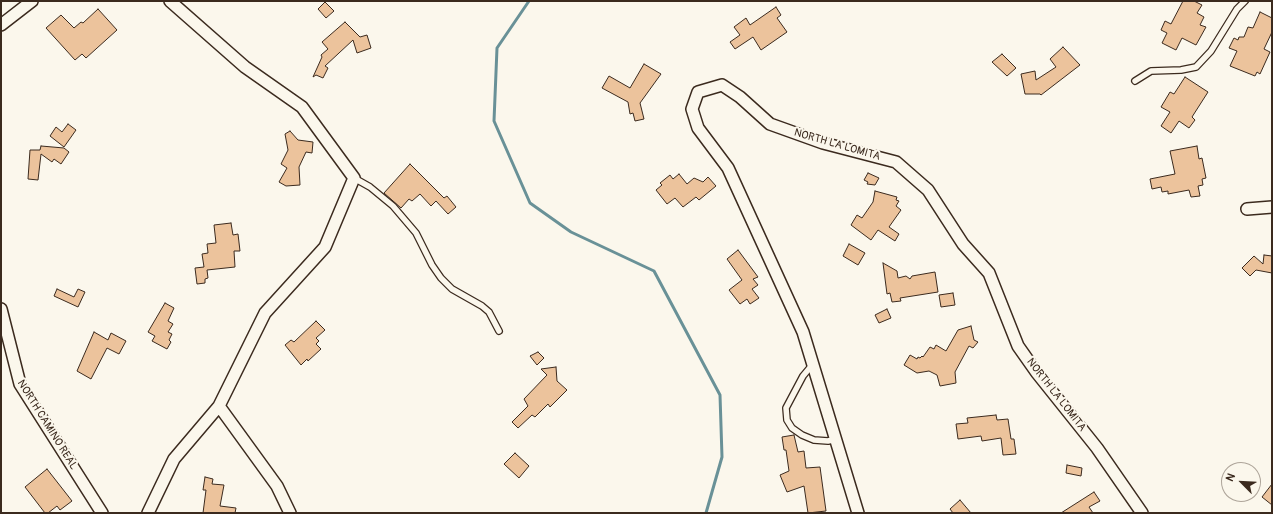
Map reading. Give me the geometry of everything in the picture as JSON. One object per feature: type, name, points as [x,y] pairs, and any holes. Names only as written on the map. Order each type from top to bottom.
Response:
[{"type":"street","points":[[1,25],[32,1]]},
{"type":"street","points":[[148,513],[174,458],[218,406],[265,313],[325,247],[354,178],[302,107],[245,67],[170,1]]},
{"type":"street","name":"NORTH LA LOMITA","points":[[858,513],[803,332],[728,168],[698,128],[692,109],[698,92],[722,85],[740,97],[770,124],[823,144],[896,162],[928,190],[963,244],[989,273],[1018,346],[1037,373],[1097,448],[1142,513]]},
{"type":"street","points":[[1247,209],[1272,207]]},
{"type":"street","name":"NORTH CAMINO REAL","points":[[1,309],[20,384],[96,510]]},
{"type":"street","points":[[218,406],[277,486],[290,513]]},
{"type":"lane","points":[[1135,81],[1151,71],[1181,70],[1196,67],[1211,51],[1237,9],[1245,1]]},
{"type":"lane","points":[[354,178],[370,187],[393,206],[416,233],[432,265],[441,278],[452,289],[482,306],[489,312],[499,331]]},
{"type":"lane","points":[[813,364],[803,376],[786,408],[787,420],[792,428],[802,435],[814,440],[828,441],[836,439]]},
{"type":"building","points":[[1183,1],[1194,1],[1202,5],[1197,13],[1204,17],[1200,25],[1206,27],[1196,45],[1182,38],[1176,50],[1162,43],[1167,33],[1161,30],[1165,21],[1171,24]]},
{"type":"building","points":[[325,2],[334,11],[326,18],[318,9]]},
{"type":"building","points":[[776,7],[781,15],[777,18],[787,32],[761,50],[753,37],[735,49],[730,42],[740,35],[734,27],[746,18],[750,25]]},
{"type":"building","points":[[98,9],[117,30],[86,58],[82,54],[75,60],[46,28],[61,15],[74,28],[81,22],[83,23]]},
{"type":"building","points":[[1260,12],[1272,18],[1272,32],[1264,49],[1270,52],[1260,74],[1257,72],[1255,76],[1230,66],[1237,51],[1229,48],[1234,38],[1238,40],[1239,37],[1244,37],[1248,27],[1253,28]]},
{"type":"building","points":[[345,22],[360,37],[367,35],[371,48],[357,53],[353,40],[325,66],[328,68],[323,78],[316,75],[313,77],[322,57],[321,55],[328,49],[322,42]]},
{"type":"building","points":[[1063,47],[1080,65],[1041,95],[1025,94],[1021,74],[1035,71],[1036,80],[1056,67],[1050,59]]},
{"type":"building","points":[[1002,54],[1016,68],[1007,76],[992,62]]},
{"type":"building","points":[[644,64],[661,74],[640,103],[644,119],[635,121],[633,113],[630,114],[628,102],[602,88],[609,76],[630,88]]},
{"type":"building","points":[[1185,77],[1208,92],[1192,117],[1195,120],[1189,128],[1179,121],[1171,133],[1161,126],[1170,112],[1161,107],[1170,92],[1174,94]]},
{"type":"building","points":[[68,124],[76,130],[64,147],[50,136],[56,127],[62,132]]},
{"type":"building","points":[[290,131],[298,140],[313,142],[312,153],[306,152],[299,167],[300,185],[286,186],[279,182],[287,168],[281,164],[288,150],[285,134]]},
{"type":"building","points":[[41,146],[64,148],[69,152],[61,164],[54,159],[52,162],[41,154],[38,180],[28,179],[30,150],[40,150]]},
{"type":"building","points":[[1197,146],[1199,159],[1202,158],[1206,178],[1202,179],[1203,185],[1198,186],[1200,196],[1191,197],[1189,190],[1168,194],[1168,191],[1162,192],[1161,187],[1152,189],[1150,179],[1175,174],[1170,151]]},
{"type":"building","points":[[410,164],[444,198],[447,196],[456,207],[448,214],[436,201],[431,206],[420,194],[412,201],[409,199],[401,208],[384,193]]},
{"type":"building","points":[[868,173],[879,178],[875,185],[867,184],[868,182],[864,180]]},
{"type":"building","points":[[679,174],[687,184],[694,178],[703,182],[708,177],[716,186],[699,200],[696,197],[683,207],[675,198],[667,204],[656,190],[662,185],[660,183],[670,175],[673,179]]},
{"type":"building","points":[[875,191],[897,197],[896,200],[899,201],[896,206],[901,210],[889,227],[899,234],[895,241],[878,230],[871,240],[851,225],[857,215],[862,218],[873,202]]},
{"type":"building","points":[[231,223],[233,235],[238,234],[240,251],[234,251],[235,267],[207,270],[208,278],[205,279],[205,283],[197,284],[195,268],[204,267],[202,254],[208,253],[207,244],[216,243],[214,225]]},
{"type":"building","points":[[849,244],[865,253],[858,265],[843,256]]},
{"type":"building","points":[[738,250],[758,277],[753,279],[758,285],[752,289],[759,298],[750,304],[747,299],[740,304],[729,290],[742,280],[727,259]]},
{"type":"building","points":[[1264,255],[1272,256],[1272,273],[1256,270],[1250,276],[1242,268],[1254,256],[1263,264]]},
{"type":"building","points":[[883,263],[897,271],[898,278],[906,276],[910,279],[912,276],[935,272],[938,292],[900,298],[901,301],[892,302],[890,293],[887,294]]},
{"type":"building","points":[[57,289],[74,297],[78,289],[85,292],[78,307],[54,296]]},
{"type":"building","points":[[953,293],[955,305],[941,307],[939,295]]},
{"type":"building","points":[[165,303],[174,308],[168,321],[173,324],[168,332],[172,334],[169,340],[171,342],[167,349],[152,341],[155,336],[148,332]]},
{"type":"building","points":[[887,309],[891,318],[879,323],[875,315]]},
{"type":"building","points":[[316,321],[325,330],[316,338],[319,341],[316,344],[321,349],[308,361],[307,359],[301,365],[285,345],[291,340],[294,342]]},
{"type":"building","points":[[971,326],[974,340],[978,342],[973,348],[969,346],[955,372],[956,383],[940,386],[937,375],[929,371],[917,373],[904,365],[910,355],[917,359],[918,357],[923,357],[930,347],[934,349],[936,345],[946,351],[958,330]]},
{"type":"building","points":[[94,332],[108,340],[111,333],[126,341],[119,354],[107,348],[91,379],[77,371]]},
{"type":"building","points":[[538,352],[544,358],[537,365],[530,356]]},
{"type":"building","points":[[556,367],[557,381],[567,390],[550,407],[548,404],[535,417],[532,415],[518,428],[512,422],[528,406],[524,399],[547,375],[541,369]]},
{"type":"building","points":[[996,415],[997,420],[1008,419],[1011,439],[1014,439],[1016,454],[1003,455],[1001,438],[982,441],[981,436],[958,439],[956,424],[968,423],[967,418]]},
{"type":"building","points":[[794,435],[798,452],[804,451],[806,468],[820,467],[826,511],[808,513],[804,486],[787,492],[780,475],[789,471],[786,450],[784,450],[782,437]]},
{"type":"building","points":[[515,453],[529,466],[519,478],[504,464]]},
{"type":"building","points":[[1067,465],[1082,468],[1081,476],[1066,473]]},
{"type":"building","points":[[47,469],[72,501],[60,510],[57,506],[48,513],[45,513],[25,487]]},
{"type":"building","points":[[205,477],[213,479],[212,484],[224,485],[220,506],[236,508],[235,513],[203,513],[206,490],[203,490]]},
{"type":"building","points":[[1272,484],[1272,505],[1262,497]]},
{"type":"building","points":[[1094,492],[1100,501],[1089,507],[1093,513],[1061,513]]},
{"type":"building","points":[[960,500],[971,513],[953,513],[950,509]]},
{"type":"waterway","points":[[529,1],[497,48],[494,121],[530,203],[571,232],[654,271],[720,395],[722,457],[706,513]]}]
